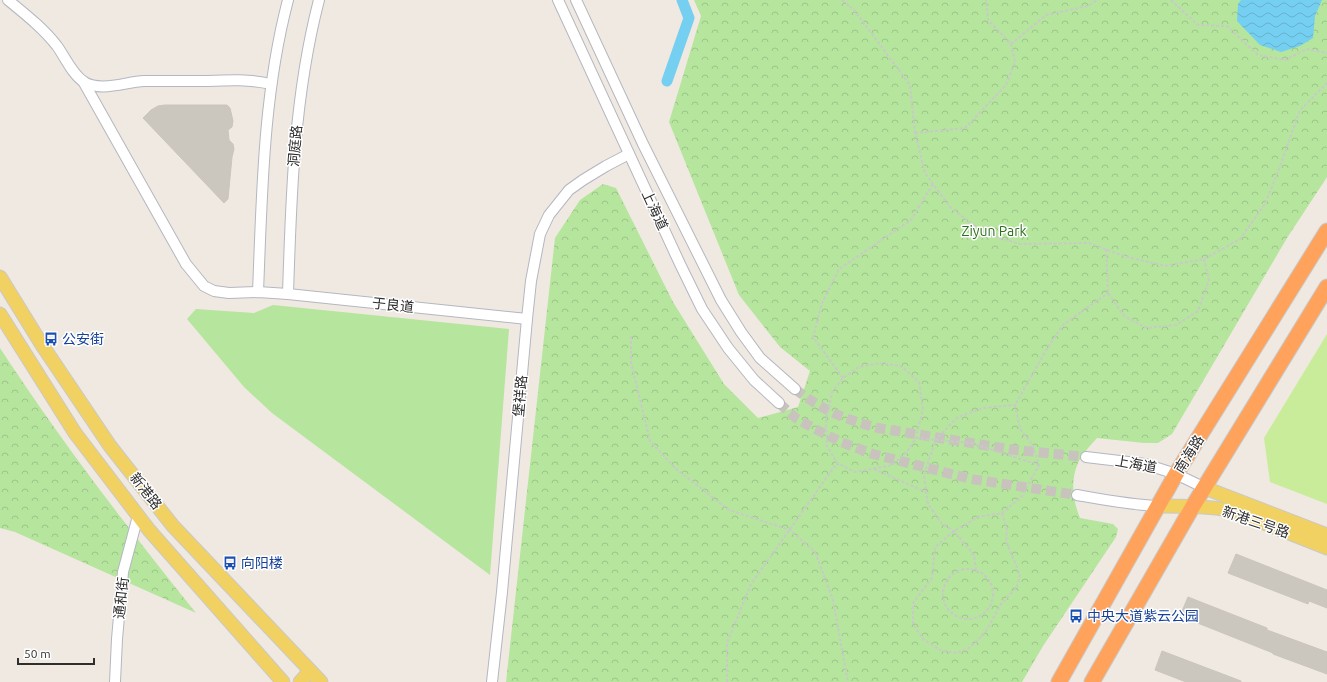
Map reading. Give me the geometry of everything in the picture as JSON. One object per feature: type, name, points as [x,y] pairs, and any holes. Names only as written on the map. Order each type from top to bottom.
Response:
[{"type":"highway","name":"南海路","points":[[1059,682],[1176,474],[1327,231]]},
{"type":"highway","points":[[1092,682],[1193,506],[1327,287]]},
{"type":"main road","name":"新港路","points":[[0,277],[42,345],[110,446],[173,526],[321,682]]},
{"type":"main road","name":"新港路","points":[[0,314],[75,433],[138,516],[283,682]]},
{"type":"main road","name":"新港三号路","points":[[1205,488],[1327,535]]},
{"type":"main road","name":"新港三号路","points":[[1159,506],[1193,506],[1234,511],[1327,548]]},
{"type":"main road","points":[[300,682],[310,671]]},
{"type":"street","name":"于良道","points":[[8,0],[24,13],[57,46],[83,81],[186,264],[204,286],[214,291],[229,293],[258,292],[288,294],[527,319]]},
{"type":"street","points":[[258,292],[264,155],[271,84],[288,0]]},
{"type":"street","name":"洞庭路","points":[[288,294],[290,218],[297,128],[310,35],[319,0]]},
{"type":"street","name":"上海道","points":[[558,0],[680,264],[712,326],[743,367],[779,403]]},
{"type":"street","name":"上海道","points":[[576,0],[643,144],[721,300],[741,332],[760,358],[795,389]]},
{"type":"street","points":[[83,81],[93,86],[103,87],[137,82],[250,80],[271,84]]},
{"type":"street","name":"堡祥路","points":[[492,682],[502,592],[527,319],[531,282],[540,234],[549,215],[566,194],[583,180],[629,154]]},
{"type":"street","name":"上海道","points":[[1086,458],[1145,464],[1176,474],[1205,488]]},
{"type":"street","points":[[1077,495],[1121,503],[1159,506]]},
{"type":"street","name":"通和街","points":[[115,682],[123,572],[138,516]]},
{"type":"path","points":[[842,0],[854,10],[910,85],[915,133],[924,173],[950,207],[984,233],[1020,244],[1089,243],[1124,256],[1165,266],[1204,259],[1240,239],[1265,204],[1280,169],[1300,110],[1327,83]]},
{"type":"path","points":[[915,133],[966,128],[1006,85],[1015,62],[1011,44],[988,20],[986,0]]},
{"type":"path","points":[[1011,44],[1046,15],[1088,6],[1097,0]]},
{"type":"path","points":[[1171,0],[1198,25],[1227,26],[1258,54],[1285,60],[1307,49],[1327,53]]},
{"type":"path","points":[[843,378],[813,338],[822,303],[839,269],[911,220],[933,184]]},
{"type":"path","points":[[1106,249],[1108,294],[1124,316],[1147,328],[1176,325],[1198,311],[1209,280],[1204,259]]},
{"type":"path","points":[[1002,513],[1008,529],[1006,541],[1020,575],[1018,587],[1001,604],[985,633],[969,648],[957,652],[942,652],[923,639],[913,624],[913,603],[932,578],[935,547],[954,531],[978,517],[1002,513],[1022,496],[1039,465],[1032,444],[1020,429],[1015,405],[1048,347],[1063,325],[1108,294]]},
{"type":"path","points":[[631,336],[631,362],[650,441],[676,468],[729,510],[790,530],[815,552],[833,600],[848,682]]},
{"type":"path","points":[[880,363],[902,366],[919,382],[923,409],[916,438],[907,452],[892,465],[855,472],[837,463],[827,446],[826,422],[832,392],[843,378],[859,367],[880,363]]},
{"type":"path","points":[[976,570],[974,555],[954,531],[942,524],[928,504],[924,475],[936,439],[958,417],[983,408],[1015,405]]},
{"type":"path","points":[[916,438],[971,443],[1039,465]]},
{"type":"path","points":[[727,682],[727,643],[751,584],[837,463]]},
{"type":"path","points":[[873,469],[926,492]]},
{"type":"path","points":[[968,569],[976,570],[989,580],[992,588],[992,600],[986,611],[979,616],[962,618],[949,610],[943,595],[944,587],[947,580],[956,572],[968,569]]},
{"type":"green space","name":"Ziyun Park","points":[[694,0],[1327,0],[1327,177],[1287,238],[1172,434],[1158,443],[1097,438],[1086,450],[1076,470],[1073,484],[1074,498],[1080,518],[1113,524],[1118,529],[1116,537],[1043,646],[1022,682],[506,682],[555,238],[580,200],[603,184],[616,188],[673,302],[724,384],[758,418],[798,407],[810,371],[780,347],[739,295],[669,122],[701,16]]},
{"type":"green space","points":[[273,305],[509,329],[490,575],[272,413],[244,387],[187,319],[196,309],[254,313]]},
{"type":"green space","points":[[1327,334],[1327,504],[1270,482],[1264,438]]},
{"type":"green space","points":[[0,348],[46,416],[95,483],[196,613],[15,532],[0,528]]},
{"type":"water","points":[[1241,0],[1322,0],[1315,16],[1313,38],[1300,46],[1281,52],[1260,45],[1237,21],[1238,4]]},
{"type":"building","points":[[227,105],[230,108],[233,121],[232,127],[228,130],[229,140],[233,144],[234,149],[228,199],[224,203],[143,118],[151,110],[158,106]]},
{"type":"building","points":[[1236,554],[1327,590],[1327,608],[1309,601],[1308,604],[1228,573]]},
{"type":"building","points":[[1188,597],[1267,628],[1267,630],[1327,652],[1327,674],[1273,654],[1180,616]]},
{"type":"building","points":[[1162,651],[1241,682],[1186,682],[1155,670]]},
{"type":"waterway","points":[[667,81],[689,18],[682,0]]},
{"type":"tunnel","points":[[795,389],[815,403],[834,413],[878,428],[1015,450],[1086,457]]},
{"type":"tunnel","points":[[779,403],[797,419],[815,429],[841,442],[873,454],[971,479],[1077,495]]},
{"type":"place","name":"公安街","points":[[51,339]]},
{"type":"place","name":"向阳楼","points":[[230,563]]},
{"type":"place","name":"中央大道紫云公园","points":[[1076,616]]}]
